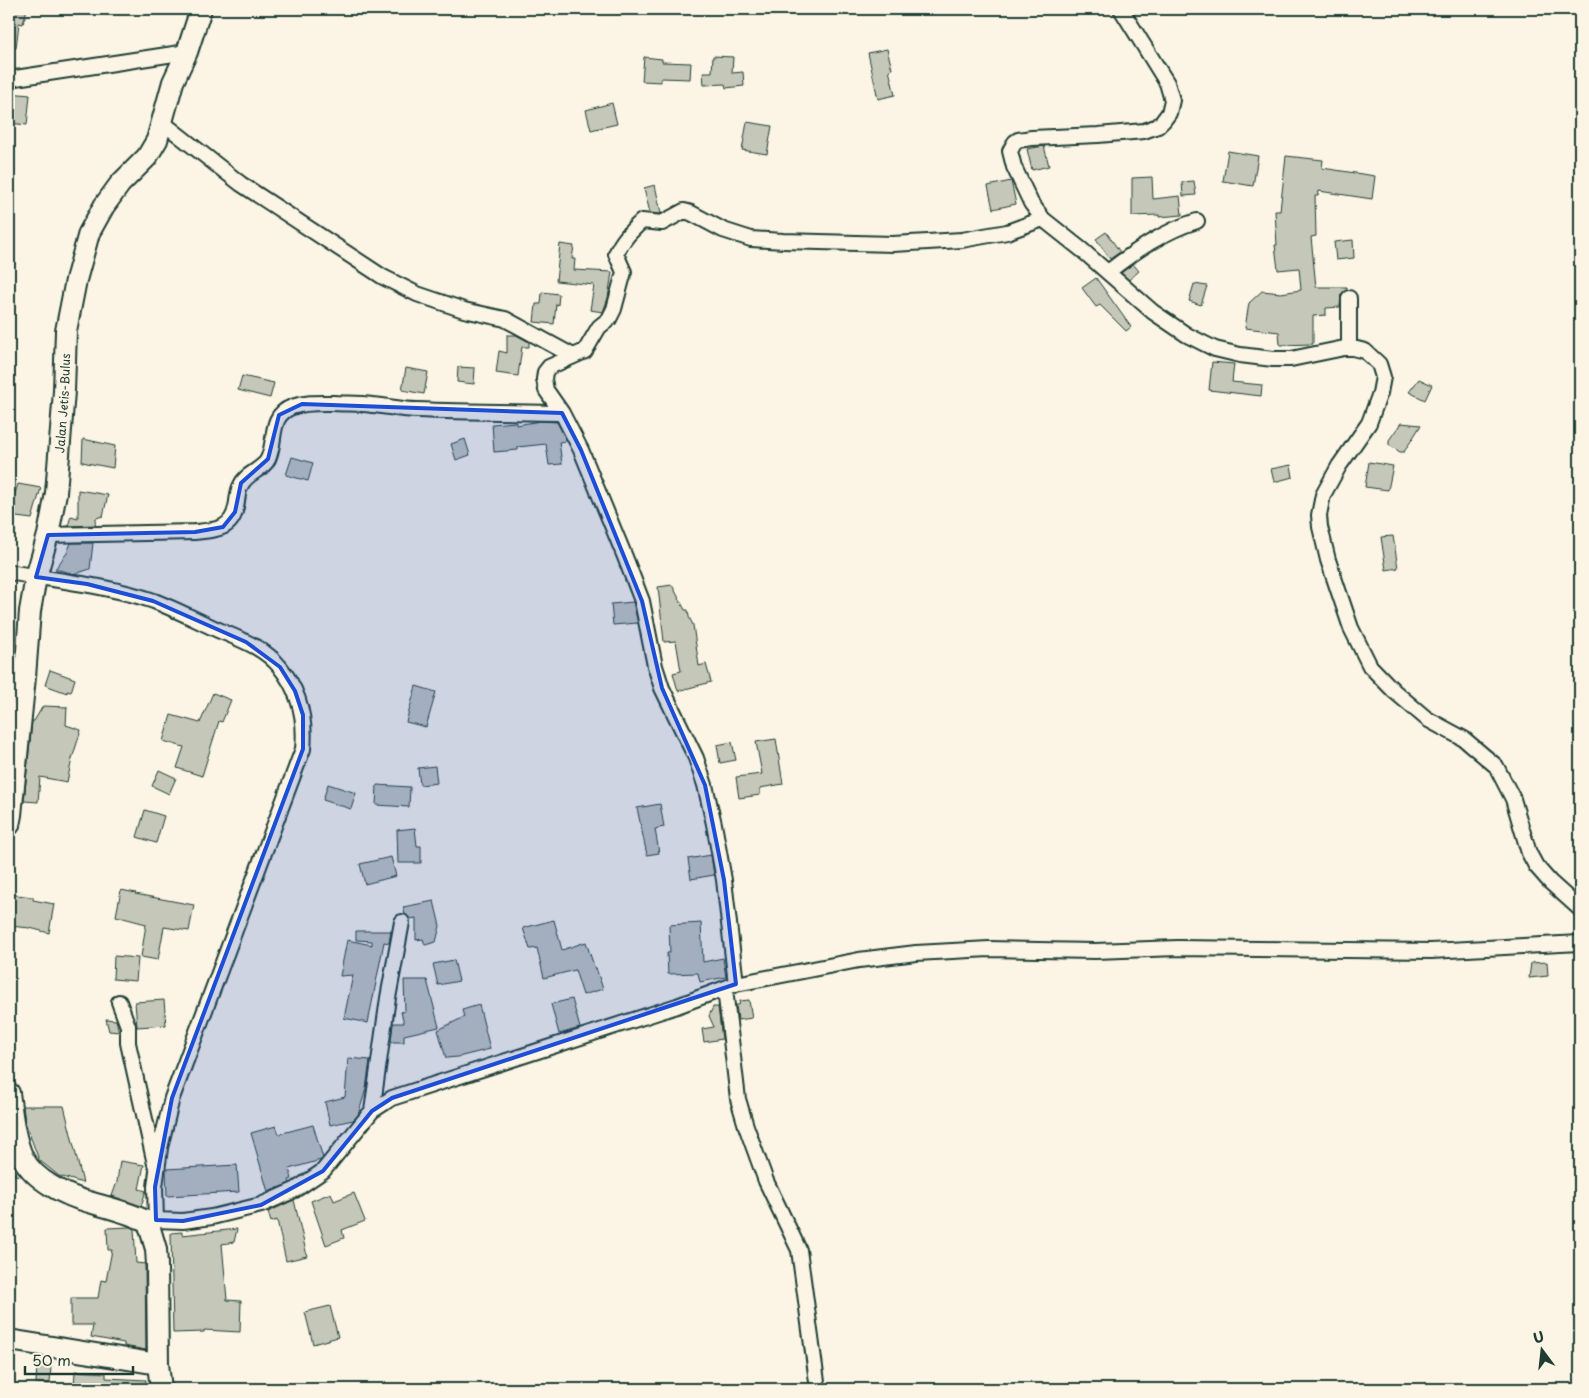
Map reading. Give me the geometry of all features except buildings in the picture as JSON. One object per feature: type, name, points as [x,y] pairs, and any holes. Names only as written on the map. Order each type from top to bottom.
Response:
[{"type":"street","name":"Jalan Jetis-Bulus","points":[[9,825],[30,611],[56,493],[66,331],[76,280],[89,233],[100,213],[120,184],[148,156],[157,140],[173,82],[187,52],[201,9]]},
{"type":"street","points":[[1121,9],[1166,83],[1172,100],[1169,113],[1158,126],[1144,131],[1032,138],[1014,142],[1010,151],[1014,167],[1028,198],[1043,219],[1153,312],[1187,335],[1215,349],[1240,355],[1292,359],[1348,347],[1364,351],[1379,364],[1383,377],[1380,393],[1369,423],[1339,466],[1323,495],[1319,515],[1328,560],[1352,628],[1370,666],[1394,691],[1427,719],[1464,740],[1496,766],[1514,799],[1532,859],[1550,882],[1580,909]]},
{"type":"street","points":[[9,79],[187,52]]},
{"type":"street","points":[[162,122],[240,184],[384,277],[417,294],[464,310],[505,318],[573,356]]},
{"type":"street","points":[[818,1389],[799,1250],[766,1181],[738,1099],[724,880],[705,785],[683,728],[662,688],[655,666],[642,601],[581,450],[562,414],[546,390],[544,384],[545,372],[549,367],[585,351],[599,327],[609,319],[614,309],[624,272],[616,254],[620,244],[642,221],[662,223],[684,211],[723,230],[751,238],[783,241],[893,244],[924,243],[1007,232],[1043,219]]},
{"type":"street","points":[[1108,272],[1128,256],[1170,232],[1197,222]]},
{"type":"street","points":[[1348,347],[1349,298]]},
{"type":"street","points":[[48,535],[196,532],[223,527],[230,522],[235,512],[241,483],[268,459],[275,427],[280,415],[291,407],[302,404],[361,404],[415,410],[562,414]]},
{"type":"street","points":[[9,572],[87,584],[153,601],[246,642],[263,651],[280,667],[295,691],[303,715],[303,749],[172,1098],[160,1148],[152,1221],[157,1265],[158,1364],[161,1389]]},
{"type":"street","points":[[372,1111],[388,998],[402,922]]},
{"type":"street","points":[[9,1093],[14,1141],[35,1172],[53,1186],[64,1194],[152,1221],[183,1221],[261,1205],[294,1190],[323,1171],[372,1111],[392,1098],[677,1006],[730,986],[859,960],[916,953],[989,949],[1095,951],[1178,948],[1431,951],[1580,943]]},
{"type":"street","points":[[119,1002],[128,1026],[128,1043],[156,1172]]},
{"type":"street","points":[[9,1340],[158,1364]]},
{"type":"highlighted area","points":[[302,404],[562,413],[581,450],[642,601],[662,688],[705,785],[724,880],[736,984],[392,1098],[372,1111],[323,1171],[261,1205],[183,1221],[156,1220],[155,1187],[172,1098],[303,749],[303,715],[295,691],[280,667],[246,642],[153,601],[87,584],[36,577],[48,535],[195,532],[223,527],[235,512],[241,483],[268,459],[279,415]]}]
